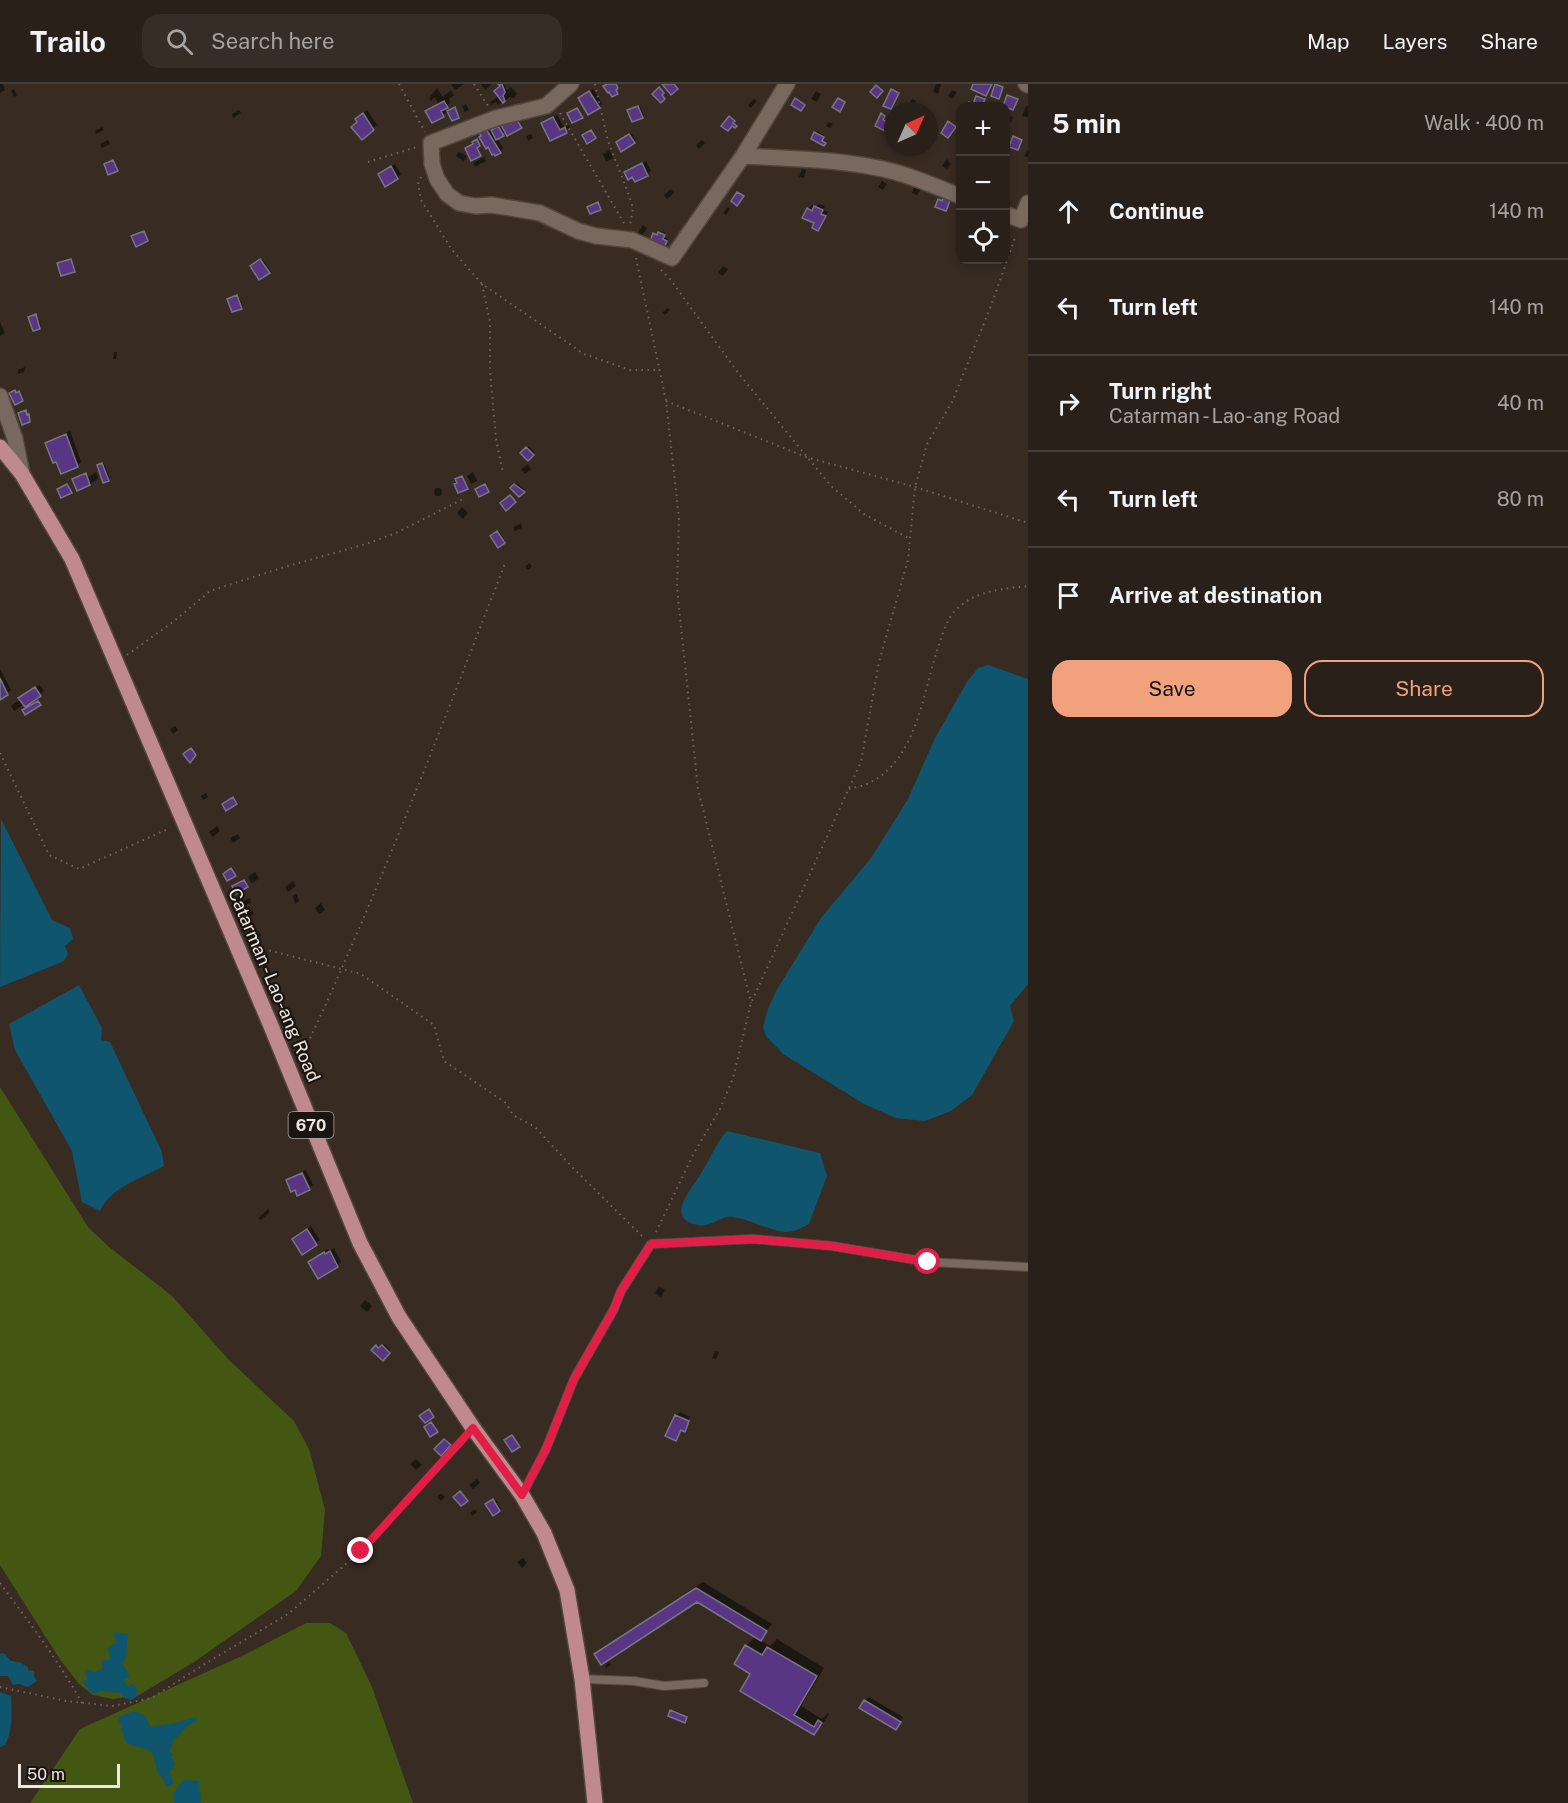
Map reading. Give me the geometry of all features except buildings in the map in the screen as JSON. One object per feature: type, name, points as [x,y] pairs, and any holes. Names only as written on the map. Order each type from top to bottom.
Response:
[{"type":"main road","name":"Catarman - Lao-ang Road","points":[[0,447],[22,474],[72,559],[360,1243],[399,1317],[473,1428],[522,1495],[544,1533],[567,1590],[582,1679],[595,1803]]},
{"type":"street","points":[[571,84],[553,101],[537,109],[496,118],[431,143],[432,164],[437,179],[447,194],[459,203],[475,206],[492,205],[540,213],[578,231],[596,236],[632,240],[672,258],[743,156],[788,84]]},
{"type":"street","points":[[743,156],[868,166],[896,172],[956,194]]},
{"type":"street","points":[[1010,216],[1022,220],[1028,203]]},
{"type":"street","points":[[0,396],[15,439],[22,474]]},
{"type":"lane","points":[[522,1495],[546,1449],[574,1379],[614,1309],[621,1291],[651,1244],[753,1239],[832,1246],[928,1262],[1028,1267]]},
{"type":"lane","points":[[582,1679],[634,1681],[664,1686],[704,1683]]},
{"type":"path","points":[[368,162],[431,143],[399,84]]},
{"type":"path","points":[[474,84],[496,118]]},
{"type":"path","points":[[553,101],[628,230],[633,208],[608,141],[595,84]]},
{"type":"path","points":[[432,164],[422,174],[418,184],[421,200],[453,250],[482,284],[584,354],[630,370],[660,370]]},
{"type":"path","points":[[234,941],[361,974],[434,1025],[444,1061],[506,1103],[513,1115],[535,1127],[574,1169],[651,1244],[676,1190],[720,1108],[733,1078],[751,1003],[861,762],[879,662],[908,560],[915,487],[927,444],[952,402],[991,306],[1022,220]]},
{"type":"path","points":[[632,240],[666,401],[679,518],[678,588],[698,789],[751,1003]]},
{"type":"path","points":[[655,263],[670,279],[739,374],[831,486],[864,514],[910,539]]},
{"type":"path","points":[[482,284],[490,322],[490,371],[496,439],[503,473]]},
{"type":"path","points":[[666,401],[806,457],[915,487],[1028,523]]},
{"type":"path","points":[[116,662],[173,622],[210,591],[366,544],[396,533],[463,499]]},
{"type":"path","points":[[292,1078],[343,970],[421,780],[506,561]]},
{"type":"path","points":[[849,789],[871,783],[888,770],[905,749],[915,726],[931,665],[943,632],[958,607],[992,590],[1028,586]]},
{"type":"path","points":[[0,753],[49,855],[79,869],[184,822]]},
{"type":"path","points":[[0,1687],[82,1703],[112,1706],[152,1698],[288,1614],[361,1551],[473,1428]]},
{"type":"path","points":[[0,1583],[70,1680],[82,1703]]},
{"type":"green space","points":[[0,1087],[88,1227],[108,1246],[172,1296],[229,1360],[294,1421],[309,1449],[325,1510],[321,1556],[296,1591],[194,1662],[139,1695],[113,1699],[93,1695],[79,1684],[61,1661],[0,1565]]},
{"type":"green space","points":[[306,1623],[330,1623],[346,1633],[372,1687],[413,1803],[30,1803],[80,1729],[244,1655]]},
{"type":"water","points":[[988,665],[1028,679],[1028,984],[1010,1006],[1014,1021],[972,1095],[951,1111],[925,1121],[896,1118],[864,1104],[783,1054],[766,1036],[763,1027],[776,991],[821,918],[871,858],[908,799],[935,738],[967,682],[978,668]]},
{"type":"water","points":[[1,819],[52,920],[70,928],[73,939],[65,946],[68,954],[64,961],[0,987]]},
{"type":"water","points":[[79,985],[102,1028],[101,1040],[110,1042],[162,1152],[164,1166],[119,1189],[100,1211],[82,1202],[72,1151],[15,1050],[9,1024]]},
{"type":"water","points":[[727,1131],[820,1153],[827,1176],[809,1224],[787,1232],[733,1217],[698,1225],[688,1222],[683,1217],[681,1210],[686,1196]]},
{"type":"water","points":[[115,1632],[128,1634],[126,1657],[122,1664],[129,1677],[123,1680],[128,1686],[133,1684],[137,1689],[138,1696],[131,1700],[124,1698],[121,1693],[101,1691],[93,1694],[83,1683],[87,1679],[85,1672],[89,1670],[96,1672],[103,1667],[101,1663],[103,1660],[110,1660],[108,1647],[117,1642],[114,1637]]},
{"type":"water","points":[[4,1653],[11,1661],[19,1662],[28,1667],[28,1670],[34,1671],[37,1681],[28,1687],[13,1685],[8,1676],[0,1676],[0,1654]]},
{"type":"water","points":[[0,1692],[11,1696],[12,1714],[8,1739],[5,1745],[0,1747]]},
{"type":"water","points":[[134,1711],[146,1716],[150,1727],[197,1718],[196,1722],[190,1724],[173,1740],[169,1750],[175,1764],[170,1772],[172,1785],[167,1787],[159,1776],[152,1752],[126,1743],[118,1717]]},
{"type":"water","points":[[183,1780],[199,1781],[201,1803],[174,1803],[173,1794]]},
{"type":"route","points":[[361,1551],[473,1428],[522,1495],[546,1449],[574,1379],[614,1309],[634,1268],[651,1244],[693,1240],[753,1239],[832,1246],[928,1262]]}]
